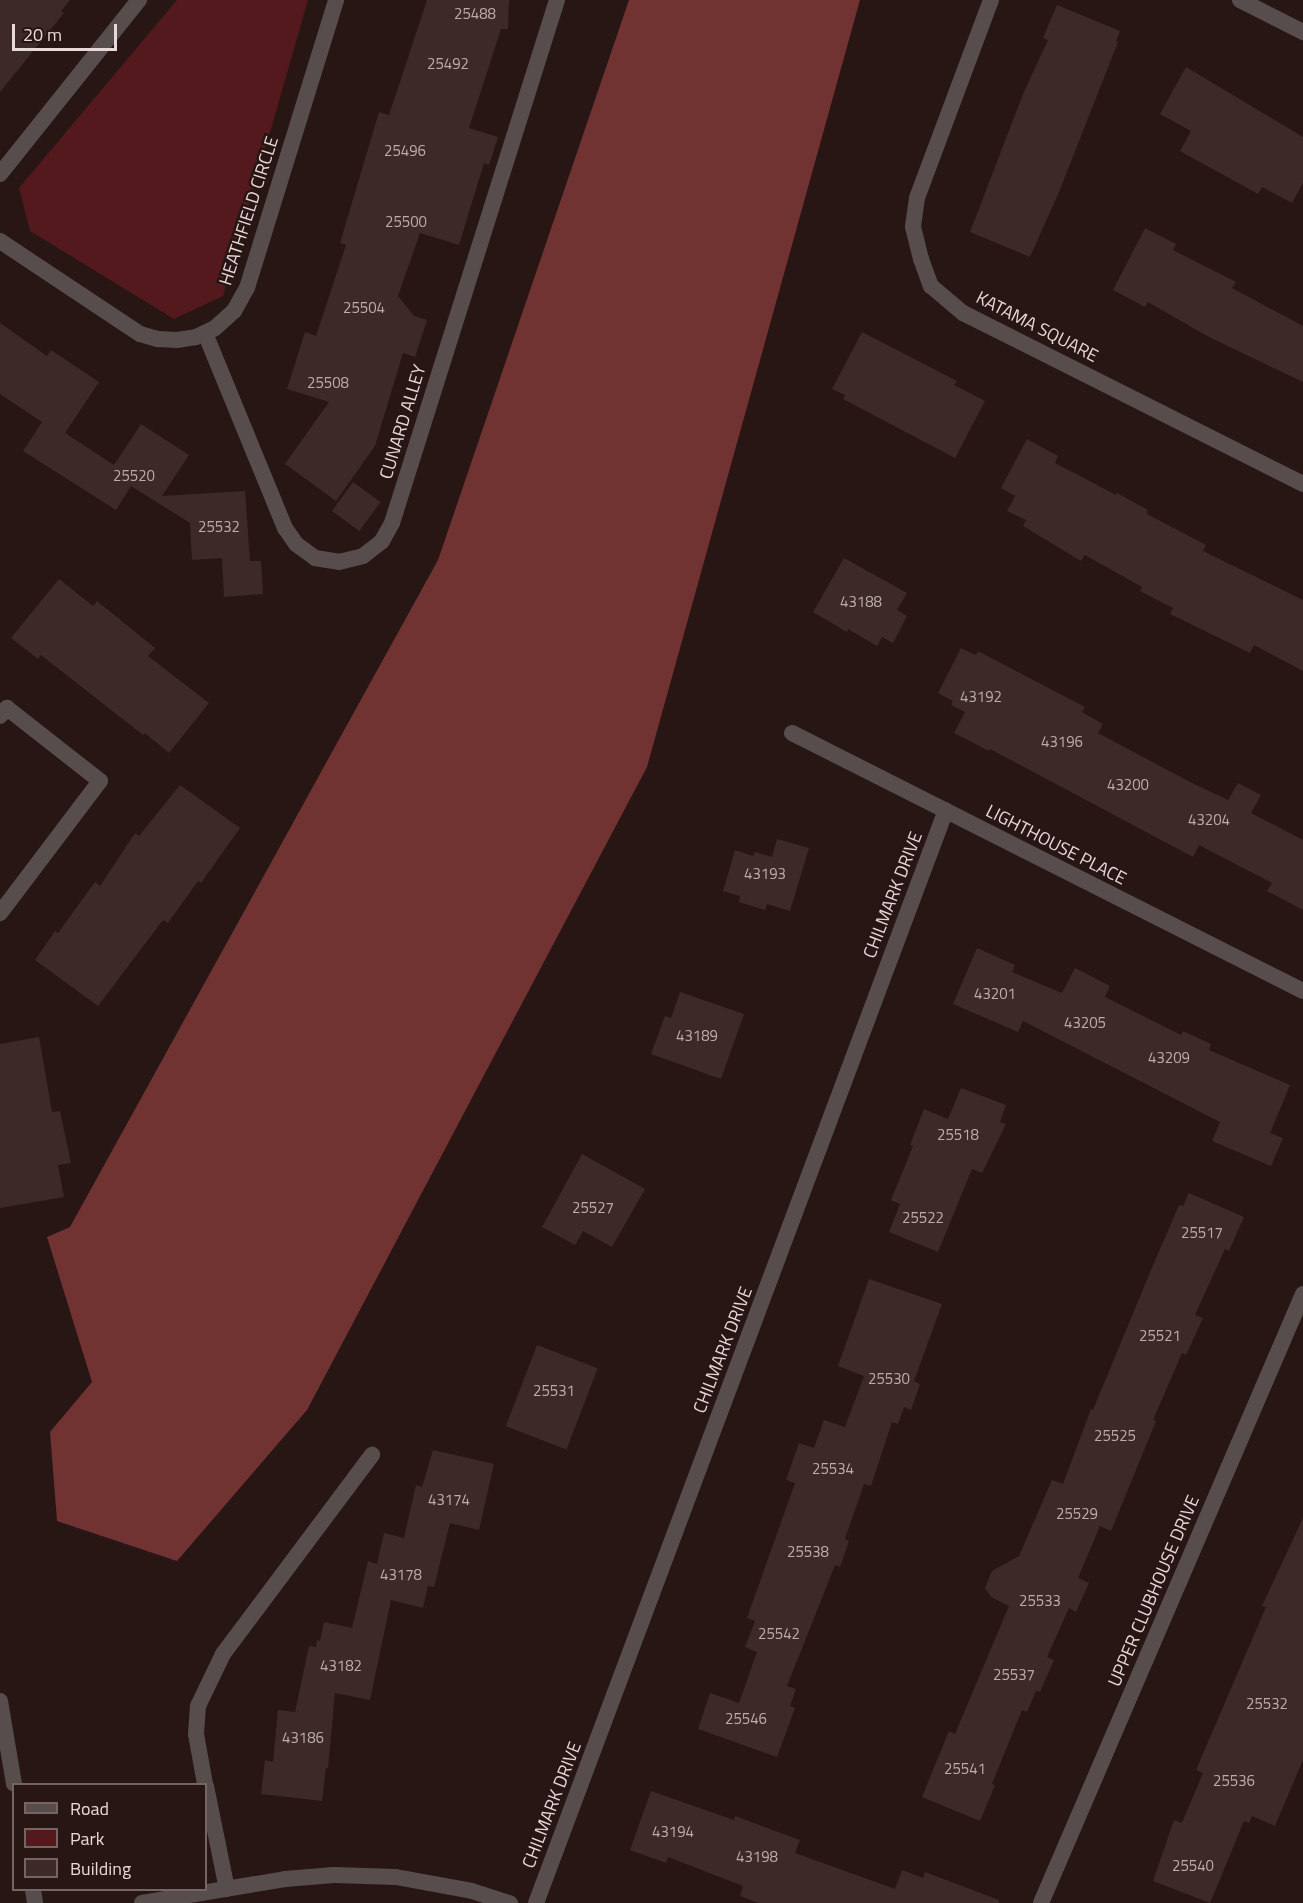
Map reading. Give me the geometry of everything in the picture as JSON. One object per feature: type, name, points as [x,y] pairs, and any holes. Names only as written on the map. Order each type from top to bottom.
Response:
[{"type":"street","points":[[0,174],[139,0]]},
{"type":"street","name":"HEATHFIELD CIRCLE","points":[[0,241],[140,334],[158,339],[177,340],[205,333],[234,311],[247,288],[336,0]]},
{"type":"street","name":"CUNARD ALLEY","points":[[205,333],[285,528],[296,544],[315,558],[339,562],[363,556],[382,542],[392,523],[557,0]]},
{"type":"street","name":"KATAMA SQUARE","points":[[991,0],[917,198],[913,227],[921,259],[932,286],[963,313],[1303,484]]},
{"type":"street","points":[[1240,0],[1303,32]]},
{"type":"street","points":[[0,716],[7,708],[100,781],[0,913]]},
{"type":"street","name":"LIGHTHOUSE PLACE","points":[[792,733],[1303,991]]},
{"type":"street","name":"CHILMARK DRIVE","points":[[536,1903],[945,810]]},
{"type":"street","name":"UPPER CLUBHOUSE DRIVE","points":[[1041,1903],[1303,1294]]},
{"type":"street","points":[[205,1783],[196,1734],[198,1706],[223,1654],[372,1455]]},
{"type":"street","points":[[0,1701],[14,1783]]},
{"type":"street","points":[[207,1794],[227,1888]]},
{"type":"street","points":[[142,1903],[285,1879],[334,1875],[396,1877],[472,1891],[510,1903]]},
{"type":"green space","points":[[177,0],[308,0],[223,296],[174,319],[30,231],[19,188]]},
{"type":"shaded area","points":[[629,0],[860,0],[647,767],[307,1410],[177,1561],[57,1521],[50,1432],[92,1382],[47,1237],[70,1227],[438,560]]},
{"type":"building","points":[[0,0],[70,0],[61,11],[64,13],[0,92]]},
{"type":"building","points":[[427,0],[509,0],[508,29],[501,29],[469,128],[498,137],[489,165],[484,163],[459,245],[420,233],[398,296],[414,316],[427,320],[415,357],[403,353],[375,446],[336,501],[285,464],[329,402],[287,389],[305,332],[316,336],[346,245],[340,243],[379,112],[389,115]]},
{"type":"building","points":[[1057,5],[1120,31],[1116,41],[1118,42],[1059,192],[1030,257],[970,232],[1023,94],[1048,40],[1043,38]]},
{"type":"building","points":[[1186,67],[1303,137],[1303,183],[1292,203],[1262,187],[1258,194],[1180,151],[1191,131],[1160,114]]},
{"type":"building","points":[[1145,228],[1176,244],[1173,250],[1236,282],[1232,288],[1303,326],[1303,382],[1207,336],[1148,302],[1145,307],[1113,290]]},
{"type":"building","points":[[0,323],[47,356],[51,350],[99,382],[65,433],[114,465],[141,424],[189,455],[162,496],[245,491],[250,561],[261,561],[263,594],[224,597],[222,558],[192,560],[190,523],[131,486],[116,510],[23,451],[42,422],[0,394]]},
{"type":"building","points":[[862,332],[957,381],[954,385],[985,401],[955,458],[843,399],[845,395],[832,389]]},
{"type":"building","points":[[1027,439],[1058,456],[1055,463],[1116,495],[1117,493],[1148,510],[1147,514],[1206,545],[1203,551],[1303,600],[1303,671],[1254,645],[1250,653],[1170,614],[1173,608],[1140,591],[1142,587],[1085,555],[1081,561],[1023,526],[1026,520],[1007,511],[1015,496],[1001,488]]},
{"type":"building","points":[[353,482],[381,502],[359,531],[332,511]]},
{"type":"building","points":[[844,558],[907,593],[897,610],[907,616],[893,643],[882,637],[877,646],[813,612]]},
{"type":"building","points":[[59,579],[93,606],[97,601],[155,648],[148,656],[209,703],[169,753],[41,655],[38,659],[11,638]]},
{"type":"building","points":[[961,648],[976,655],[978,651],[1085,707],[1082,712],[1103,724],[1098,733],[1190,782],[1228,800],[1238,783],[1261,795],[1251,813],[1303,840],[1303,910],[1267,891],[1272,883],[1199,845],[1193,857],[990,749],[989,751],[954,733],[965,712],[951,705],[953,701],[938,693]]},
{"type":"building","points":[[180,785],[240,828],[201,883],[198,881],[168,923],[163,920],[98,1006],[35,960],[55,931],[58,933],[95,882],[100,886],[135,833],[139,836]]},
{"type":"building","points":[[777,839],[809,848],[790,911],[767,904],[765,910],[739,902],[740,896],[723,891],[735,850],[753,856],[755,852],[772,857]]},
{"type":"building","points":[[977,948],[1015,965],[1012,972],[1062,993],[1075,968],[1110,986],[1105,997],[1181,1035],[1183,1031],[1211,1044],[1209,1050],[1290,1085],[1270,1133],[1283,1138],[1271,1166],[1212,1141],[1220,1122],[1023,1021],[1018,1032],[953,1004]]},
{"type":"building","points":[[680,992],[744,1014],[721,1079],[651,1054],[665,1016],[671,1018]]},
{"type":"building","points":[[39,1037],[52,1112],[60,1111],[71,1163],[58,1165],[64,1197],[0,1208],[0,1044]]},
{"type":"building","points":[[961,1088],[1006,1105],[1000,1122],[1006,1124],[982,1173],[972,1169],[938,1252],[889,1232],[900,1204],[891,1200],[913,1146],[910,1145],[924,1109],[948,1119]]},
{"type":"building","points":[[582,1154],[645,1189],[612,1247],[583,1231],[575,1245],[542,1227]]},
{"type":"building","points":[[1189,1193],[1244,1217],[1229,1251],[1225,1249],[1195,1315],[1203,1318],[1186,1355],[1182,1353],[1153,1420],[1156,1421],[1111,1531],[1100,1526],[1078,1578],[1089,1583],[1076,1612],[1069,1608],[1047,1657],[1054,1660],[1040,1692],[1036,1691],[1027,1712],[1022,1710],[992,1784],[995,1785],[980,1821],[922,1797],[949,1731],[955,1734],[1009,1606],[991,1597],[985,1588],[992,1571],[1019,1556],[1052,1480],[1063,1484],[1091,1409],[1093,1410],[1179,1205],[1183,1206]]},
{"type":"building","points":[[869,1279],[942,1304],[914,1381],[920,1384],[911,1410],[904,1407],[898,1424],[892,1422],[871,1486],[864,1484],[845,1539],[849,1541],[840,1567],[835,1565],[787,1686],[796,1689],[790,1706],[795,1708],[777,1757],[698,1729],[710,1693],[739,1703],[757,1652],[745,1647],[755,1621],[747,1618],[795,1483],[786,1480],[799,1443],[814,1448],[824,1420],[845,1427],[864,1376],[838,1366]]},
{"type":"building","points":[[537,1345],[598,1368],[567,1450],[506,1426]]},
{"type":"building","points":[[433,1450],[494,1464],[479,1530],[450,1523],[434,1587],[428,1586],[423,1608],[391,1600],[370,1700],[335,1693],[328,1768],[326,1768],[322,1801],[261,1794],[265,1760],[273,1762],[278,1710],[295,1712],[309,1646],[316,1647],[317,1640],[320,1641],[324,1622],[352,1628],[368,1561],[377,1564],[384,1533],[404,1538],[416,1485],[422,1487]]},
{"type":"building","points":[[1303,1518],[1303,1760],[1275,1826],[1252,1816],[1249,1823],[1244,1821],[1210,1903],[1153,1881],[1174,1820],[1182,1823],[1203,1773],[1196,1770],[1266,1607],[1262,1606]]},
{"type":"building","points":[[651,1791],[734,1820],[735,1816],[800,1840],[795,1853],[895,1889],[902,1870],[923,1878],[925,1872],[999,1900],[999,1903],[758,1903],[740,1896],[743,1886],[668,1857],[666,1863],[630,1850]]}]
